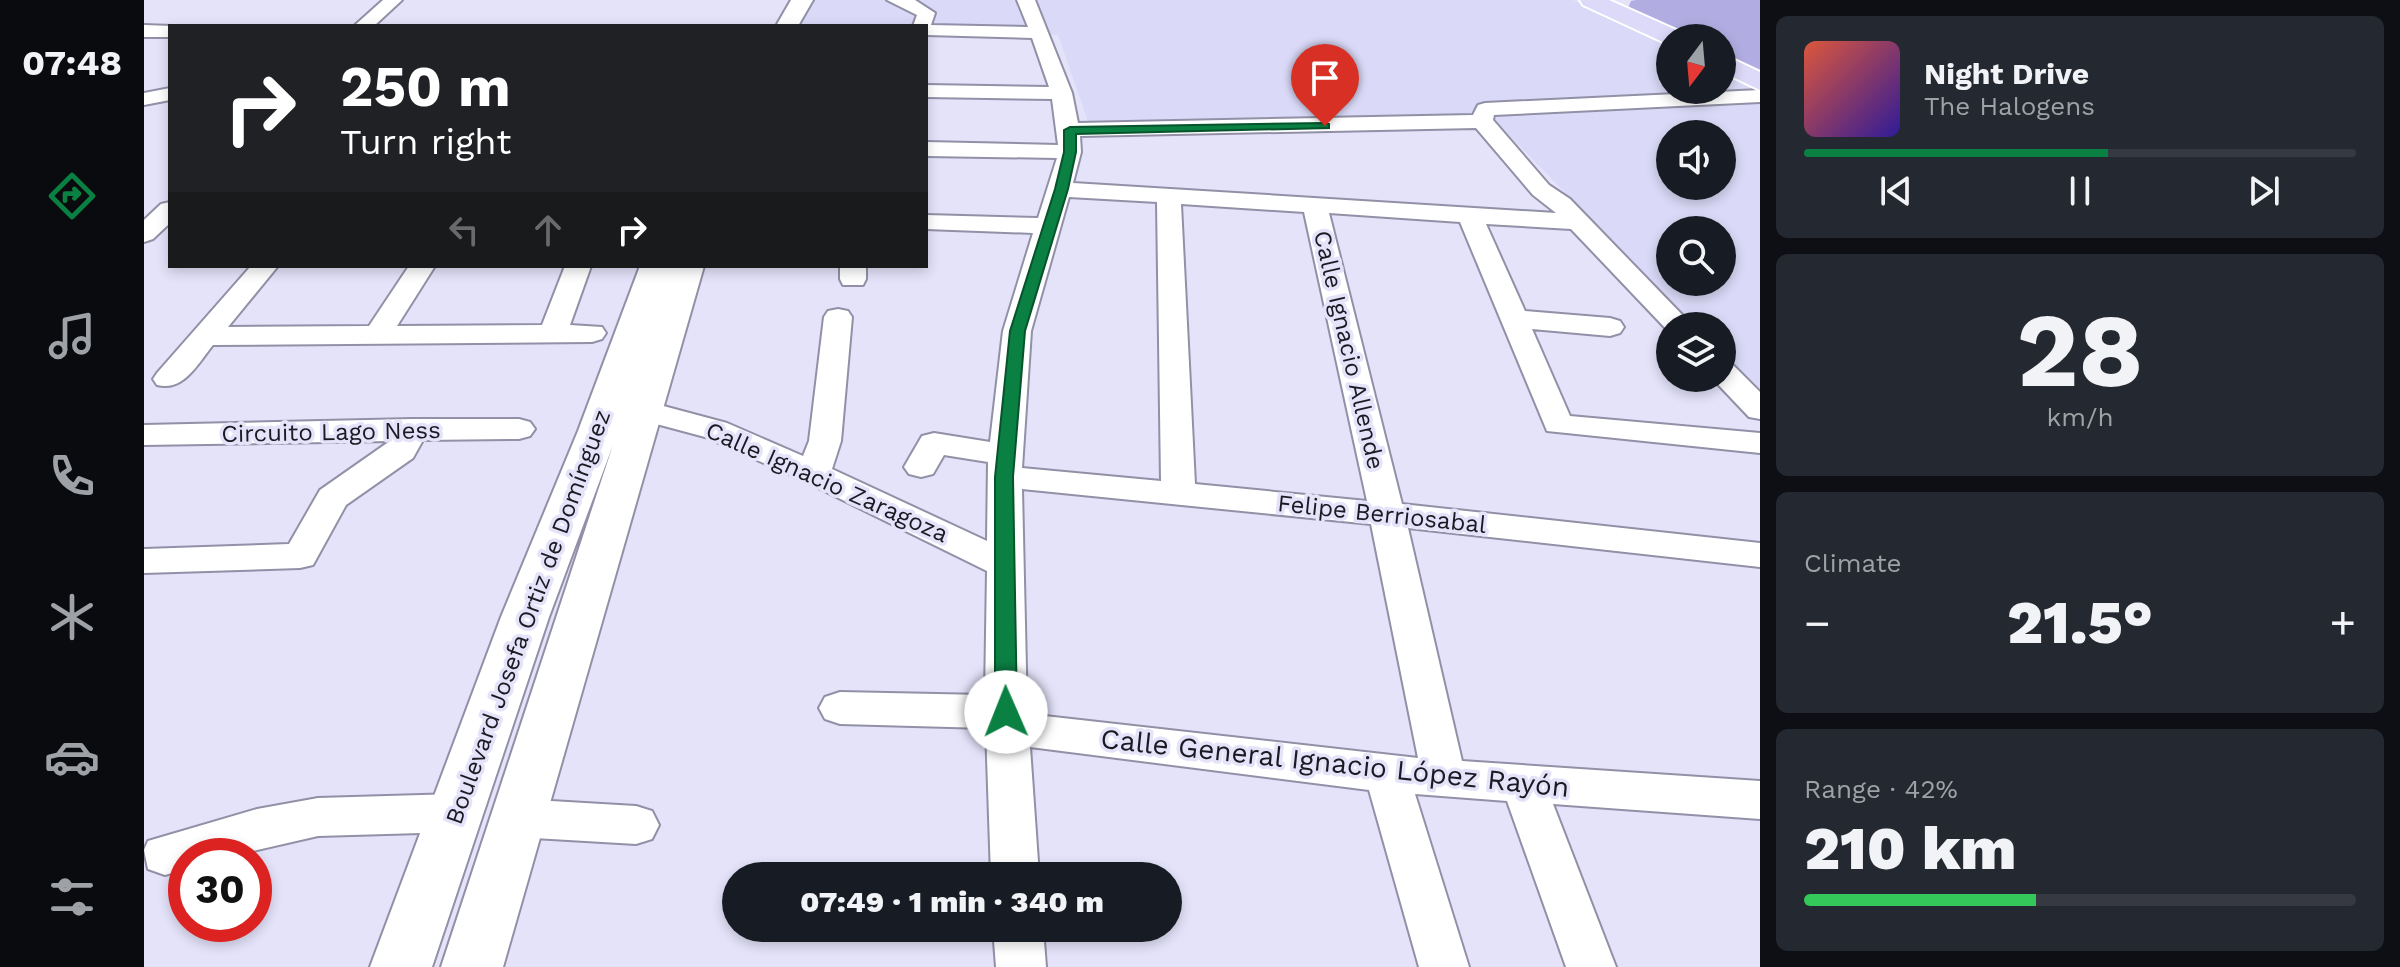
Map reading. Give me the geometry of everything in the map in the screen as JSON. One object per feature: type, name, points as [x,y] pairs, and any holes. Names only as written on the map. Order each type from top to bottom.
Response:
[{"type":"main road","points":[[1591,0],[1626,9],[1656,27]]},
{"type":"main road","points":[[1736,69],[1760,82]]},
{"type":"street","points":[[365,24],[393,0]]},
{"type":"street","points":[[384,24],[411,0]]},
{"type":"street","points":[[765,24],[778,0]]},
{"type":"street","points":[[789,24],[802,0]]},
{"type":"street","points":[[896,0],[914,5],[926,13],[923,24]]},
{"type":"street","points":[[1014,862],[1006,720],[1004,466],[1017,331],[1061,189],[1070,141],[1062,93],[1026,0]]},
{"type":"street","points":[[928,30],[1039,33]]},
{"type":"street","points":[[930,114],[930,91],[1062,93]]},
{"type":"street","points":[[144,99],[168,94]]},
{"type":"street","points":[[928,149],[1760,96]]},
{"type":"street","points":[[1484,115],[1541,190],[1578,222],[1665,312]]},
{"type":"street","points":[[1061,189],[1578,222]]},
{"type":"street","points":[[144,195],[158,220]]},
{"type":"street","points":[[1169,195],[1178,495]]},
{"type":"street","name":"Calle Ignacio Allende","points":[[1315,205],[1444,777]]},
{"type":"street","points":[[1470,215],[1558,424],[1760,443]]},
{"type":"street","points":[[928,222],[1050,226]]},
{"type":"street","points":[[168,379],[263,268]]},
{"type":"street","points":[[377,335],[421,268]]},
{"type":"street","points":[[553,333],[577,268]]},
{"type":"street","name":"Boulevard Josefa Ortiz de Domínguez","points":[[401,967],[525,617],[598,431],[655,268]]},
{"type":"street","name":"Boulevard Josefa Ortiz de Domínguez","points":[[472,967],[687,268]]},
{"type":"street","points":[[814,473],[825,441],[838,317]]},
{"type":"street","points":[[1513,319],[1610,327]]},
{"type":"street","points":[[204,336],[592,333]]},
{"type":"street","points":[[1736,385],[1760,410]]},
{"type":"street","name":"Calle Ignacio Zaragoza","points":[[645,411],[716,430],[1004,564]]},
{"type":"street","points":[[144,561],[300,556],[332,498],[401,451],[412,429]]},
{"type":"street","name":"Circuito Lago Ness","points":[[144,435],[519,429]]},
{"type":"street","name":"Felipe Berriosabal","points":[[921,467],[934,443],[1004,466],[1178,495],[1387,514],[1760,555]]},
{"type":"street","points":[[525,617],[577,619]]},
{"type":"street","name":"Calle General Ignacio López Rayón","points":[[840,708],[1006,720],[1387,774],[1760,800]]},
{"type":"street","points":[[1387,774],[1444,967]]},
{"type":"street","points":[[1523,784],[1591,967]]},
{"type":"street","points":[[165,855],[257,829],[318,817],[456,813]]},
{"type":"street","points":[[517,818],[636,825]]},
{"type":"street","points":[[1019,942],[1021,967]]},
{"type":"shaded area","points":[[809,0],[1573,0],[1656,40],[1656,104],[1736,104],[1736,78],[1760,90],[1760,392],[1736,367],[1736,312],[1681,312],[1666,296],[1736,296],[1736,216],[1656,216],[1656,286],[1501,127],[1473,117],[1089,124],[1058,35],[928,30],[928,24],[794,24]]},
{"type":"shaded area","points":[[1760,0],[1760,73],[1736,61],[1736,24],[1656,24],[1634,14],[1628,8],[1631,1]]},
{"type":"route","points":[[1006,712],[1004,477],[1017,331],[1061,189],[1070,152],[1070,130],[1325,126]]}]
